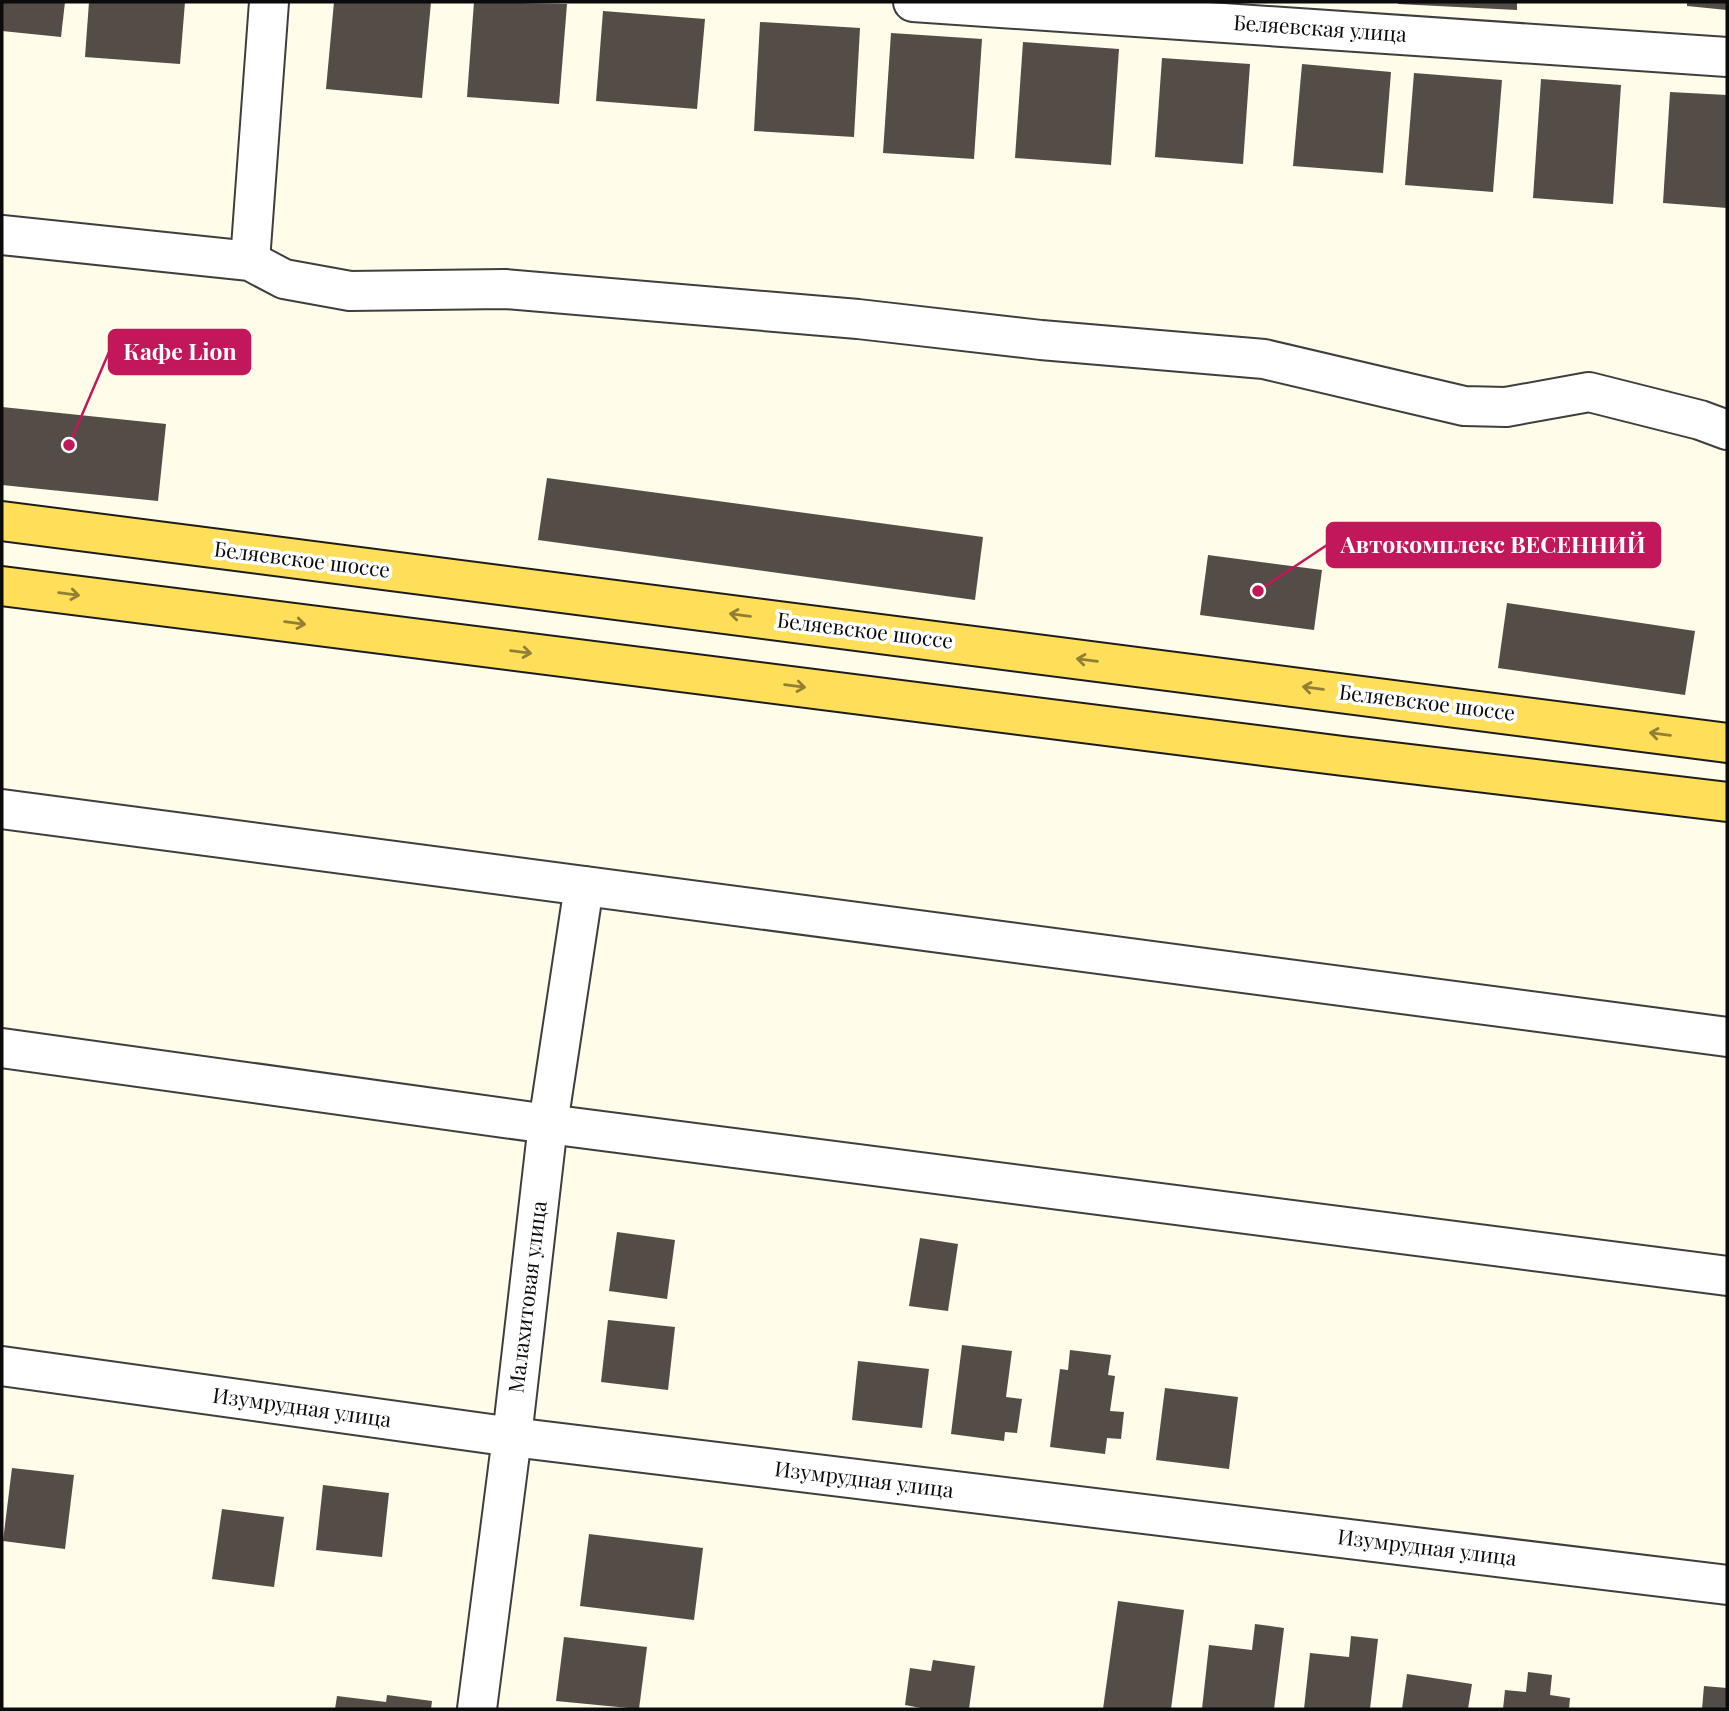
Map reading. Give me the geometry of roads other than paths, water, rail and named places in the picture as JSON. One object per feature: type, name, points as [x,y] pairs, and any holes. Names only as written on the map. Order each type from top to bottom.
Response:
[{"type":"main road","name":"Беляевское шоссе","points":[[2,521],[1727,743]]},
{"type":"main road","points":[[2,586],[1727,802]]},
{"type":"street","points":[[250,261],[269,2]]},
{"type":"street","name":"Беляевская улица","points":[[912,2],[1727,57]]},
{"type":"street","points":[[2,235],[250,261],[284,279],[350,290],[505,289],[858,319],[1041,340],[1264,359],[1464,406],[1506,407],[1590,392],[1700,420],[1727,430]]},
{"type":"street","points":[[2,809],[1727,1037]]},
{"type":"street","name":"Малахитовая улица","points":[[477,1709],[548,1124],[584,886]]},
{"type":"street","points":[[2,1048],[548,1124],[1727,1276]]},
{"type":"street","name":"Изумрудная улица","points":[[2,1366],[512,1437],[1727,1584]]},
{"type":"place","name":"Кафе Lion","points":[[69,445]]},
{"type":"place","name":"Автокомплекс ВЕСЕННИЙ","points":[[1258,591]]}]
